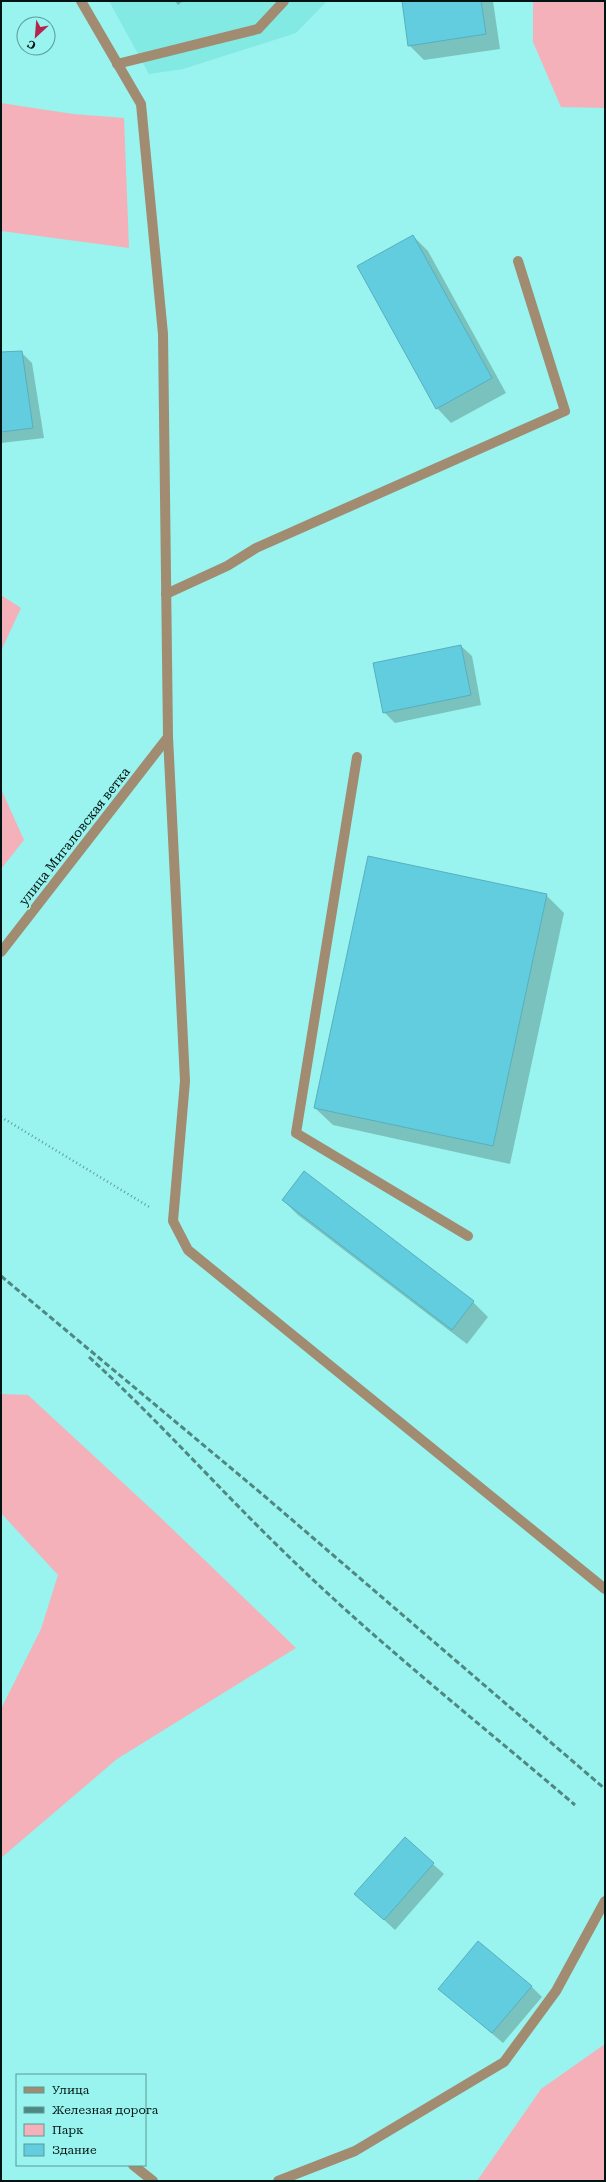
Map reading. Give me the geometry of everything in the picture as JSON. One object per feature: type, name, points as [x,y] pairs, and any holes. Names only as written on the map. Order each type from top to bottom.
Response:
[{"type":"street","points":[[81,1],[140,104],[163,326],[168,737],[186,1081],[173,1221],[188,1250],[605,1589]]},
{"type":"street","points":[[117,64],[258,29],[284,1]]},
{"type":"street","points":[[166,594],[227,566],[256,548],[565,411],[518,261]]},
{"type":"street","name":"улица Мигаловская ветка","points":[[1,952],[168,737]]},
{"type":"street","points":[[357,758],[296,1133],[468,1236]]},
{"type":"street","points":[[278,2181],[355,2151],[504,2062],[556,1992],[605,1901]]},
{"type":"street","points":[[134,2166],[153,2181]]},
{"type":"path","points":[[1,1117],[173,1221]]},
{"type":"shaded area","points":[[109,1],[327,1],[296,33],[183,69],[149,74]]},
{"type":"green space","points":[[533,1],[605,1],[605,108],[561,107],[533,42]]},
{"type":"green space","points":[[1,103],[73,114],[124,118],[129,248],[1,231]]},
{"type":"green space","points":[[1,595],[21,608],[1,651]]},
{"type":"green space","points":[[1,789],[24,840],[1,869]]},
{"type":"green space","points":[[1,1394],[28,1395],[162,1519],[296,1648],[117,1759],[1,1858],[1,1709],[41,1629],[58,1575],[1,1513]]},
{"type":"green space","points":[[605,2044],[605,2181],[477,2181],[541,2089]]},
{"type":"building","points":[[402,1],[481,1],[486,34],[408,46]]},
{"type":"building","points":[[413,235],[492,378],[436,409],[357,266]]},
{"type":"building","points":[[22,351],[33,428],[1,432],[1,352]]},
{"type":"building","points":[[461,645],[471,695],[383,713],[373,663]]},
{"type":"building","points":[[368,856],[547,894],[493,1146],[314,1108]]},
{"type":"building","points":[[304,1171],[474,1301],[452,1330],[282,1200]]},
{"type":"building","points":[[405,1837],[434,1863],[384,1920],[354,1894]]},
{"type":"building","points":[[478,1941],[532,1986],[492,2033],[438,1989]]},
{"type":"railway","points":[[1,1276],[262,1494],[605,1789]]},
{"type":"railway","points":[[89,1357],[139,1405],[259,1528],[319,1585],[391,1650],[575,1805]]}]
